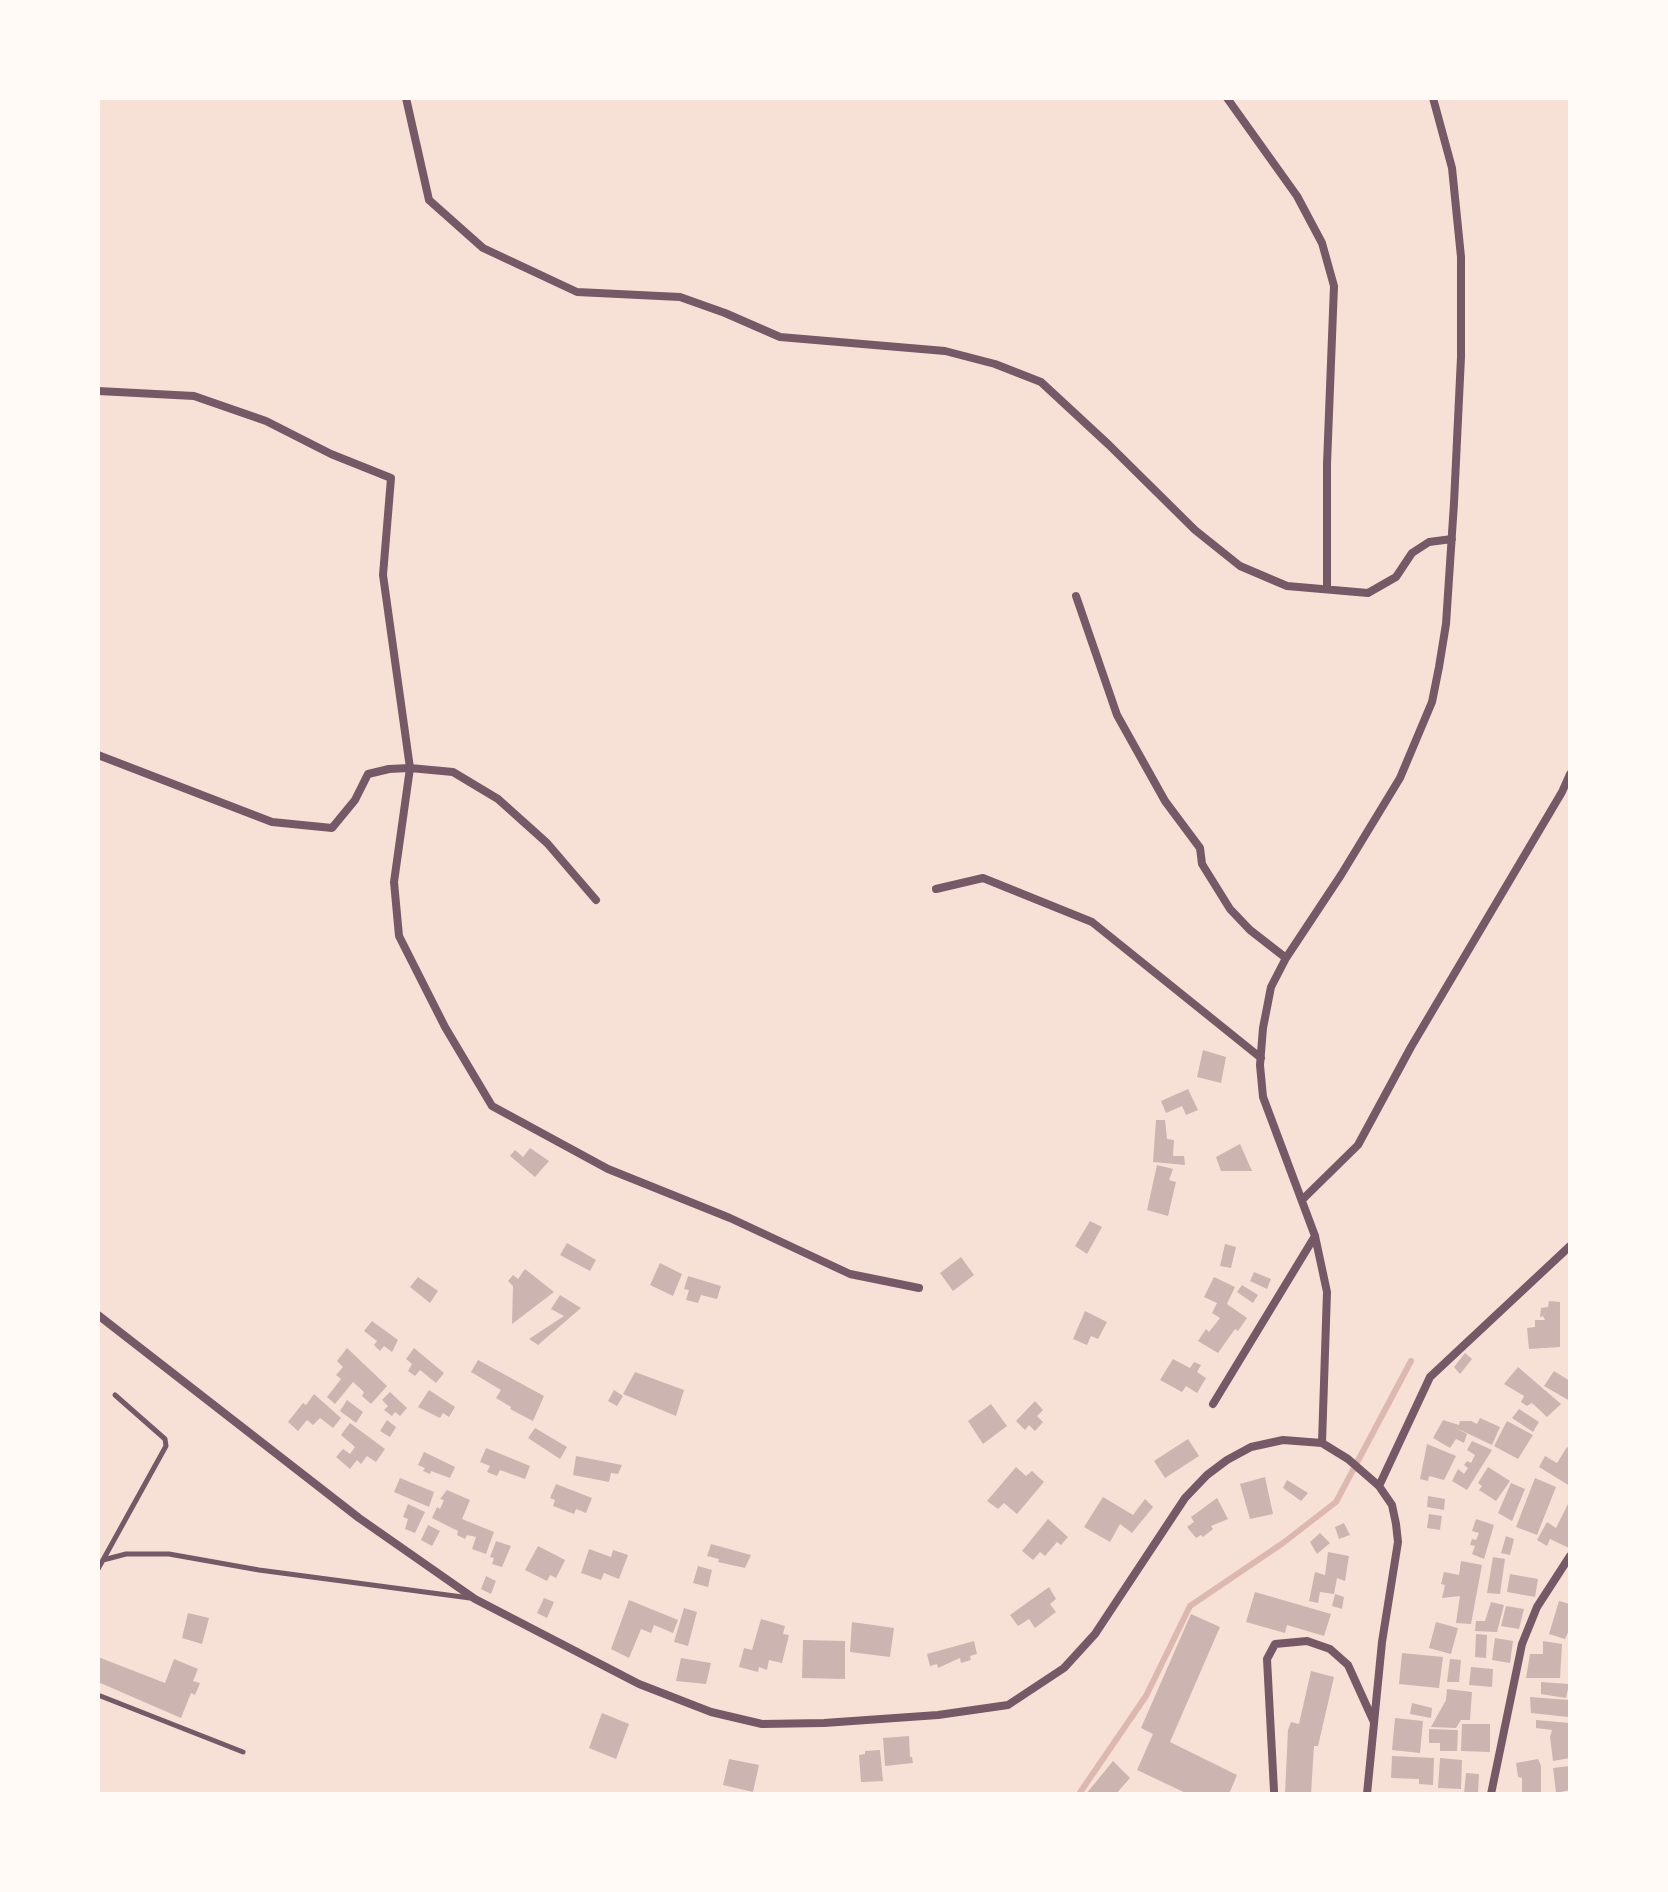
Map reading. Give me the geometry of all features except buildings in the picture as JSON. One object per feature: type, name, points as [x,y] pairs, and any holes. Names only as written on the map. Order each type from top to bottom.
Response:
[{"type":"street","points":[[406,98],[429,200],[483,248],[577,292],[680,297],[780,337],[945,351],[995,364],[1041,382],[1195,530],[1240,566],[1287,586],[1368,593],[1396,577],[1412,553],[1429,542],[1452,539]]},
{"type":"street","points":[[1227,98],[1297,196],[1322,243],[1334,286],[1327,464],[1327,589]]},
{"type":"street","points":[[1322,1443],[1327,1292],[1303,1199],[1263,1097],[1263,1028],[1271,987],[1286,958],[1400,778],[1432,702],[1439,667],[1446,624],[1452,539],[1461,357],[1461,257],[1452,168],[1433,98]]},
{"type":"street","points":[[98,391],[194,396],[266,421],[331,454],[391,478],[383,575],[410,768],[394,882],[399,936],[445,1027],[492,1106],[608,1169],[730,1218],[850,1274],[919,1288]]},
{"type":"street","points":[[1076,596],[1117,715],[1165,801],[1200,848],[1202,864],[1230,909],[1250,930],[1286,958]]},
{"type":"street","points":[[98,755],[272,822],[332,828],[355,800],[368,774],[410,768],[453,772],[498,799],[547,843],[596,900]]},
{"type":"street","points":[[1303,1199],[1358,1145],[1411,1047],[1570,774]]},
{"type":"street","points":[[936,889],[983,878],[1092,922],[1261,1058]]},
{"type":"street","points":[[1213,1404],[1315,1236]]},
{"type":"street","points":[[1379,1486],[1430,1377],[1570,1246]]},
{"type":"street","points":[[98,1315],[359,1518],[475,1599],[639,1684],[711,1712],[762,1724],[938,1715],[1008,1705],[1064,1668],[1095,1634],[1185,1498],[1207,1475],[1251,1447],[1283,1440],[1322,1443],[1348,1459],[1379,1486],[1392,1505],[1398,1542],[1373,1721],[1367,1794]]},
{"type":"street","points":[[1491,1794],[1522,1644],[1537,1607],[1570,1556]]},
{"type":"street","points":[[1274,1791],[1267,1659],[1275,1644],[1307,1641],[1330,1649],[1348,1665],[1373,1721]]},
{"type":"lane","points":[[98,1569],[166,1446],[165,1439],[115,1395]]},
{"type":"lane","points":[[103,1560],[126,1554],[169,1554],[259,1570],[475,1599]]},
{"type":"lane","points":[[98,1695],[243,1752]]},
{"type":"waterway","points":[[1079,1794],[1146,1696],[1190,1606],[1283,1543],[1336,1502],[1411,1361]]}]
